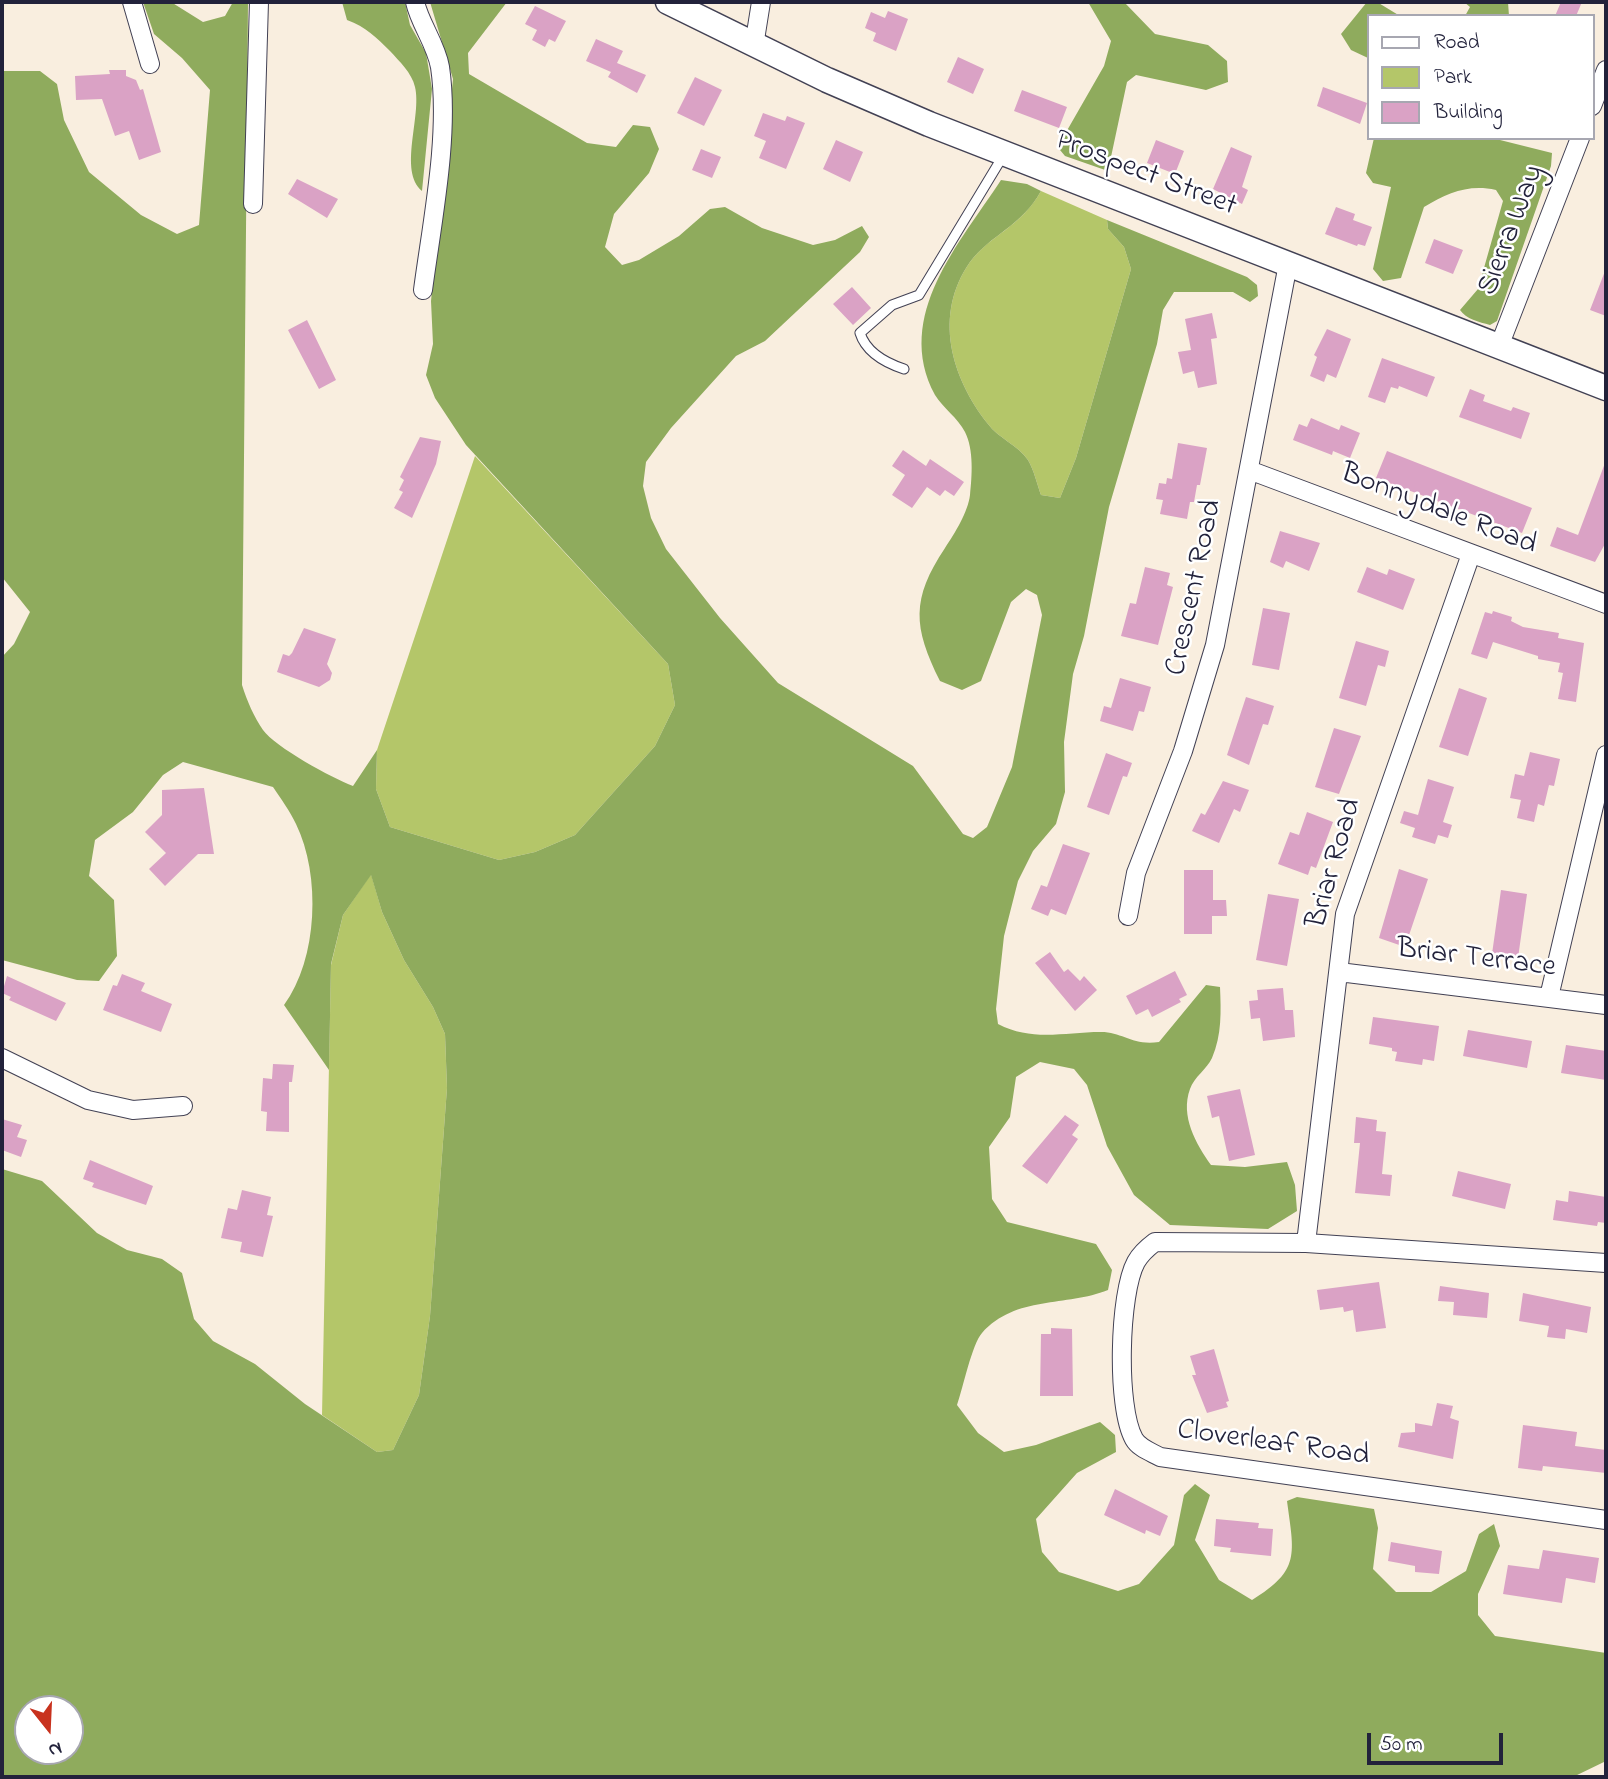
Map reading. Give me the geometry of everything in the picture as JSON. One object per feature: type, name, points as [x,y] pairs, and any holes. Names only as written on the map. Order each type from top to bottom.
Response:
[{"type":"main road","name":"Prospect Street","points":[[668,2],[754,46],[1004,155],[1500,344],[1606,388]]},
{"type":"street","points":[[132,2],[150,64]]},
{"type":"street","points":[[253,204],[259,2]]},
{"type":"street","points":[[415,2],[439,63],[443,93],[436,194],[423,290]]},
{"type":"street","points":[[754,46],[761,2]]},
{"type":"street","points":[[1594,101],[1606,69]]},
{"type":"street","name":"Sierra Way","points":[[1500,344],[1579,140]]},
{"type":"street","name":"Crescent Road","points":[[1128,916],[1136,873],[1201,699],[1215,645],[1288,264]]},
{"type":"street","name":"Bonnydale Road","points":[[1249,470],[1606,604]]},
{"type":"street","name":"Briar Road","points":[[1306,1243],[1345,914],[1359,867],[1471,554]]},
{"type":"street","points":[[1549,997],[1606,755]]},
{"type":"street","name":"Briar Terrace","points":[[1339,972],[1606,1005]]},
{"type":"street","points":[[2,1058],[88,1100],[133,1110],[183,1106]]},
{"type":"street","name":"Cloverleaf Road","points":[[1606,1263],[1306,1243],[1162,1241],[1144,1251],[1129,1284],[1121,1381],[1126,1420],[1138,1446],[1160,1457],[1606,1520]]},
{"type":"lane","points":[[904,369],[879,357],[862,340],[860,333],[891,305],[919,295],[1004,155]]},
{"type":"green space","points":[[143,2],[171,2],[203,22],[225,16],[233,2],[248,2],[242,685],[248,703],[263,730],[279,745],[353,786],[377,750],[376,789],[390,827],[499,860],[535,852],[575,835],[655,746],[675,705],[668,664],[466,445],[435,398],[426,375],[433,344],[431,301],[453,79],[430,2],[507,2],[468,53],[469,74],[587,143],[616,147],[633,125],[650,127],[659,149],[649,173],[614,214],[605,247],[622,265],[639,260],[679,236],[710,209],[725,207],[762,228],[813,245],[835,240],[862,226],[869,237],[860,252],[765,341],[736,356],[671,428],[646,462],[643,486],[651,518],[666,549],[720,618],[778,683],[913,766],[963,834],[973,838],[987,827],[1012,767],[1042,615],[1037,595],[1026,589],[1011,602],[981,681],[962,690],[940,681],[921,629],[921,598],[934,566],[967,508],[972,463],[965,432],[935,395],[924,366],[922,337],[927,309],[937,282],[967,229],[1001,180],[1027,184],[1041,191],[1025,213],[987,244],[970,262],[952,303],[951,345],[956,366],[975,406],[992,429],[1028,460],[1041,495],[1060,498],[1076,458],[1131,269],[1124,247],[1108,229],[1107,220],[1247,277],[1257,285],[1258,296],[1250,302],[1233,292],[1174,292],[1163,310],[1157,344],[1109,507],[1084,636],[1073,674],[1064,742],[1065,792],[1056,824],[1033,851],[1018,881],[1004,936],[996,1009],[998,1024],[1024,1033],[1049,1035],[1101,1032],[1150,1043],[1159,1042],[1206,985],[1220,987],[1218,1041],[1210,1062],[1192,1085],[1187,1099],[1191,1129],[1211,1165],[1245,1167],[1287,1162],[1295,1185],[1297,1211],[1268,1229],[1170,1225],[1134,1195],[1107,1146],[1087,1085],[1074,1069],[1040,1062],[1016,1077],[1010,1117],[989,1147],[992,1199],[1007,1222],[1096,1244],[1112,1270],[1108,1290],[1075,1299],[1026,1307],[995,1321],[978,1339],[957,1405],[978,1433],[1004,1452],[1036,1445],[1100,1422],[1115,1435],[1116,1452],[1077,1473],[1036,1519],[1042,1552],[1059,1572],[1118,1591],[1139,1584],[1174,1545],[1184,1495],[1195,1484],[1210,1495],[1195,1540],[1219,1580],[1252,1600],[1279,1579],[1286,1569],[1292,1548],[1287,1501],[1297,1497],[1374,1509],[1378,1528],[1373,1569],[1396,1592],[1431,1592],[1466,1571],[1479,1534],[1494,1524],[1500,1546],[1478,1594],[1478,1615],[1495,1636],[1606,1653],[1606,1761],[1573,1777],[2,1777],[2,1169],[42,1181],[97,1233],[127,1250],[162,1259],[182,1273],[194,1319],[213,1341],[255,1364],[305,1404],[377,1452],[393,1450],[419,1395],[430,1316],[447,1088],[445,1034],[433,1007],[404,960],[382,912],[371,875],[343,915],[331,964],[329,1070],[284,1005],[304,964],[312,916],[312,892],[304,845],[294,819],[273,787],[183,762],[163,775],[133,812],[95,840],[89,876],[114,900],[117,956],[99,981],[77,980],[2,960],[2,657],[14,644],[30,612],[2,577],[2,71],[40,71],[57,84],[64,120],[89,172],[141,215],[177,234],[199,225],[210,90],[182,58],[154,34]]},
{"type":"green space","points":[[342,2],[405,2],[410,25],[426,53],[432,89],[422,191],[415,182],[412,170],[416,99],[411,77],[380,41],[347,20]]},
{"type":"green space","points":[[1088,2],[1124,2],[1155,34],[1208,45],[1227,61],[1228,82],[1206,90],[1136,75],[1127,82],[1108,171],[1065,156],[1060,150],[1061,141],[1104,66],[1111,41]]},
{"type":"green space","points":[[1367,2],[1377,2],[1397,14],[1366,14],[1366,57],[1351,50],[1341,34]]},
{"type":"green space","points":[[1464,2],[1508,2],[1509,14],[1466,14],[1470,7]]},
{"type":"green space","points":[[1374,140],[1500,140],[1552,153],[1551,166],[1497,321],[1490,325],[1482,323],[1469,318],[1460,310],[1478,289],[1503,201],[1496,190],[1476,188],[1458,191],[1424,207],[1401,278],[1383,281],[1373,269],[1391,187],[1373,183],[1366,173]]},
{"type":"green space","points":[[1041,191],[1107,220],[1108,229],[1124,247],[1131,269],[1076,458],[1060,498],[1041,495],[1028,460],[992,429],[975,406],[956,366],[951,345],[952,303],[970,262],[1024,213]]},
{"type":"green space","points":[[475,456],[668,664],[675,705],[655,746],[575,835],[535,852],[499,860],[390,827],[376,789],[377,750]]},
{"type":"green space","points":[[371,874],[382,912],[404,960],[433,1007],[445,1034],[447,1088],[430,1316],[419,1395],[393,1450],[377,1452],[322,1415],[331,965],[343,915]]},
{"type":"building","points":[[1561,2],[1582,2],[1577,14],[1556,14]]},
{"type":"building","points":[[535,6],[566,21],[555,42],[549,39],[545,47],[532,40],[537,30],[525,24]]},
{"type":"building","points":[[888,11],[908,19],[896,51],[873,41],[876,33],[865,28],[871,12],[885,18]]},
{"type":"building","points":[[596,39],[623,51],[617,63],[646,75],[637,93],[608,77],[611,72],[586,61]]},
{"type":"building","points":[[958,57],[984,69],[973,94],[947,82]]},
{"type":"building","points":[[109,70],[126,70],[126,76],[136,80],[140,90],[143,89],[161,152],[139,160],[129,131],[115,136],[102,99],[76,100],[75,76],[110,74]]},
{"type":"building","points":[[695,77],[722,90],[704,126],[677,113]]},
{"type":"building","points":[[1323,87],[1366,103],[1360,124],[1317,106]]},
{"type":"building","points":[[1022,90],[1067,107],[1059,128],[1014,111]]},
{"type":"building","points":[[763,113],[785,121],[787,116],[805,123],[786,169],[759,158],[766,141],[754,136]]},
{"type":"building","points":[[836,140],[863,152],[850,182],[823,169]]},
{"type":"building","points":[[1156,140],[1184,151],[1175,174],[1147,163]]},
{"type":"building","points":[[1231,147],[1252,156],[1242,187],[1248,190],[1242,204],[1213,189]]},
{"type":"building","points":[[701,149],[721,157],[712,178],[692,170]]},
{"type":"building","points":[[297,179],[338,199],[327,218],[288,194]]},
{"type":"building","points":[[1336,207],[1355,214],[1353,220],[1372,227],[1365,246],[1357,246],[1325,234]]},
{"type":"building","points":[[1434,239],[1463,250],[1453,274],[1425,263]]},
{"type":"building","points":[[1606,272],[1606,316],[1590,310]]},
{"type":"building","points":[[852,287],[871,308],[853,325],[833,304]]},
{"type":"building","points":[[1212,313],[1217,338],[1211,339],[1217,384],[1198,388],[1194,371],[1183,374],[1178,352],[1191,350],[1185,319]]},
{"type":"building","points":[[307,320],[336,380],[319,389],[288,330]]},
{"type":"building","points":[[1327,329],[1351,339],[1336,378],[1327,374],[1324,382],[1310,376],[1317,357],[1314,355]]},
{"type":"building","points":[[1382,358],[1435,377],[1427,397],[1399,386],[1398,389],[1391,387],[1385,403],[1368,397]]},
{"type":"building","points":[[1470,389],[1485,395],[1483,401],[1511,411],[1513,407],[1530,413],[1521,439],[1459,417]]},
{"type":"building","points":[[1311,418],[1339,430],[1341,425],[1360,433],[1350,458],[1333,451],[1332,455],[1293,440],[1299,424],[1307,427]]},
{"type":"building","points":[[420,437],[441,441],[436,464],[412,518],[394,508],[403,492],[399,490],[404,480],[400,477]]},
{"type":"building","points":[[1178,443],[1207,448],[1200,485],[1197,485],[1194,502],[1190,502],[1187,519],[1160,514],[1163,500],[1156,499],[1159,483],[1166,484],[1167,478],[1172,479]]},
{"type":"building","points":[[903,450],[926,466],[930,459],[964,482],[954,496],[945,490],[940,496],[927,487],[912,508],[892,495],[905,475],[892,466]]},
{"type":"building","points":[[1387,451],[1532,508],[1522,533],[1376,478]]},
{"type":"building","points":[[1605,463],[1606,542],[1595,562],[1550,546],[1557,527],[1578,535]]},
{"type":"building","points":[[1280,531],[1320,543],[1309,571],[1286,561],[1283,568],[1270,562]]},
{"type":"building","points":[[1145,567],[1170,573],[1167,585],[1173,587],[1158,645],[1121,636],[1130,603],[1136,604]]},
{"type":"building","points":[[1367,567],[1387,575],[1389,569],[1415,579],[1403,610],[1357,592]]},
{"type":"building","points":[[1263,608],[1290,613],[1279,670],[1252,665]]},
{"type":"building","points":[[1493,611],[1512,617],[1511,621],[1523,627],[1559,633],[1558,638],[1584,643],[1576,702],[1558,699],[1563,673],[1558,672],[1560,663],[1538,659],[1538,656],[1493,642],[1487,659],[1471,654],[1485,612],[1492,614]]},
{"type":"building","points":[[304,628],[336,639],[327,664],[332,673],[330,680],[319,687],[277,672],[283,654],[289,656],[292,653]]},
{"type":"building","points":[[1356,641],[1389,651],[1385,667],[1378,665],[1366,706],[1339,698]]},
{"type":"building","points":[[1120,678],[1151,687],[1144,712],[1139,711],[1133,731],[1100,721],[1104,706],[1111,708]]},
{"type":"building","points":[[1459,688],[1487,698],[1468,756],[1439,747]]},
{"type":"building","points":[[1246,697],[1274,706],[1268,725],[1263,724],[1249,765],[1227,755]]},
{"type":"building","points":[[1334,728],[1361,736],[1339,794],[1315,787]]},
{"type":"building","points":[[1530,752],[1560,759],[1554,786],[1549,785],[1544,806],[1538,804],[1534,822],[1517,818],[1521,800],[1510,798],[1515,774],[1524,776]]},
{"type":"building","points":[[1106,753],[1132,763],[1127,777],[1123,776],[1109,815],[1087,807]]},
{"type":"building","points":[[1428,779],[1454,787],[1443,822],[1452,825],[1448,838],[1438,835],[1435,844],[1412,837],[1415,828],[1400,823],[1404,811],[1418,815]]},
{"type":"building","points":[[1223,781],[1249,790],[1240,812],[1234,809],[1219,843],[1192,831],[1201,813],[1205,815]]},
{"type":"building","points":[[204,788],[214,854],[198,854],[165,886],[149,869],[166,853],[145,832],[162,815],[162,790]]},
{"type":"building","points":[[1307,812],[1333,822],[1316,868],[1311,866],[1308,875],[1278,864],[1290,832],[1299,835]]},
{"type":"building","points":[[1063,844],[1090,853],[1066,915],[1051,909],[1048,916],[1031,909],[1041,885],[1047,887]]},
{"type":"building","points":[[1399,869],[1428,879],[1405,947],[1379,938]]},
{"type":"building","points":[[1184,870],[1213,870],[1213,900],[1226,900],[1227,916],[1212,916],[1212,934],[1184,934]]},
{"type":"building","points":[[1501,890],[1527,894],[1518,958],[1492,954]]},
{"type":"building","points":[[1268,894],[1299,899],[1287,966],[1256,960]]},
{"type":"building","points":[[1050,952],[1064,972],[1068,969],[1080,981],[1084,976],[1097,990],[1075,1011],[1035,963]]},
{"type":"building","points":[[1175,971],[1187,995],[1179,999],[1181,1002],[1152,1017],[1148,1009],[1136,1015],[1126,996]]},
{"type":"building","points":[[122,974],[145,983],[141,991],[172,1004],[161,1032],[103,1010],[113,985],[117,986]]},
{"type":"building","points":[[7,976],[66,1003],[56,1021],[9,1000],[11,997],[2,993]]},
{"type":"building","points":[[1283,988],[1285,1010],[1293,1010],[1295,1037],[1263,1041],[1260,1018],[1251,1019],[1249,1001],[1258,1000],[1257,990]]},
{"type":"building","points":[[1373,1017],[1439,1026],[1434,1061],[1423,1059],[1422,1065],[1395,1061],[1397,1052],[1392,1051],[1392,1048],[1369,1044]]},
{"type":"building","points":[[1468,1030],[1532,1041],[1527,1068],[1463,1056]]},
{"type":"building","points":[[1566,1045],[1606,1051],[1606,1080],[1561,1073]]},
{"type":"building","points":[[273,1064],[294,1065],[292,1082],[289,1082],[289,1132],[266,1131],[267,1112],[261,1111],[263,1078],[272,1079]]},
{"type":"building","points":[[1240,1089],[1255,1155],[1229,1161],[1219,1116],[1212,1118],[1207,1096]]},
{"type":"building","points":[[1065,1115],[1079,1125],[1072,1135],[1078,1139],[1047,1184],[1022,1166]]},
{"type":"building","points":[[1356,1117],[1377,1120],[1376,1131],[1386,1132],[1382,1174],[1392,1175],[1390,1196],[1355,1193],[1360,1143],[1354,1143]]},
{"type":"building","points":[[2,1119],[22,1125],[17,1137],[27,1140],[21,1157],[2,1150]]},
{"type":"building","points":[[90,1160],[153,1186],[146,1205],[92,1187],[94,1183],[83,1179]]},
{"type":"building","points":[[1458,1171],[1511,1184],[1505,1209],[1452,1196]]},
{"type":"building","points":[[242,1190],[271,1197],[267,1215],[273,1216],[263,1257],[240,1252],[242,1242],[221,1238],[228,1208],[237,1210]]},
{"type":"building","points":[[1569,1191],[1606,1197],[1606,1223],[1598,1222],[1597,1226],[1553,1220],[1556,1200],[1568,1202]]},
{"type":"building","points":[[1379,1282],[1386,1328],[1356,1332],[1353,1310],[1344,1312],[1343,1307],[1320,1310],[1317,1290]]},
{"type":"building","points":[[1440,1286],[1489,1293],[1487,1318],[1453,1315],[1454,1302],[1438,1301]]},
{"type":"building","points":[[1523,1293],[1591,1307],[1587,1333],[1566,1329],[1565,1339],[1547,1337],[1549,1326],[1519,1321]]},
{"type":"building","points":[[1051,1328],[1072,1329],[1073,1396],[1040,1396],[1041,1334],[1051,1334]]},
{"type":"building","points":[[1214,1349],[1229,1401],[1226,1402],[1228,1407],[1207,1413],[1192,1375],[1196,1375],[1190,1356]]},
{"type":"building","points":[[1437,1403],[1453,1406],[1450,1418],[1459,1421],[1453,1459],[1398,1447],[1401,1433],[1415,1432],[1415,1423],[1432,1426]]},
{"type":"building","points":[[1523,1425],[1577,1432],[1575,1446],[1606,1450],[1606,1473],[1543,1466],[1542,1471],[1518,1468]]},
{"type":"building","points":[[1115,1489],[1168,1516],[1160,1536],[1146,1530],[1145,1534],[1104,1515]]},
{"type":"building","points":[[1216,1519],[1259,1523],[1258,1528],[1273,1529],[1271,1556],[1230,1552],[1231,1548],[1214,1546]]},
{"type":"building","points":[[1391,1542],[1442,1551],[1439,1574],[1415,1572],[1415,1566],[1388,1561]]},
{"type":"building","points":[[1543,1550],[1599,1558],[1595,1583],[1566,1578],[1562,1603],[1503,1594],[1508,1565],[1539,1569]]}]
